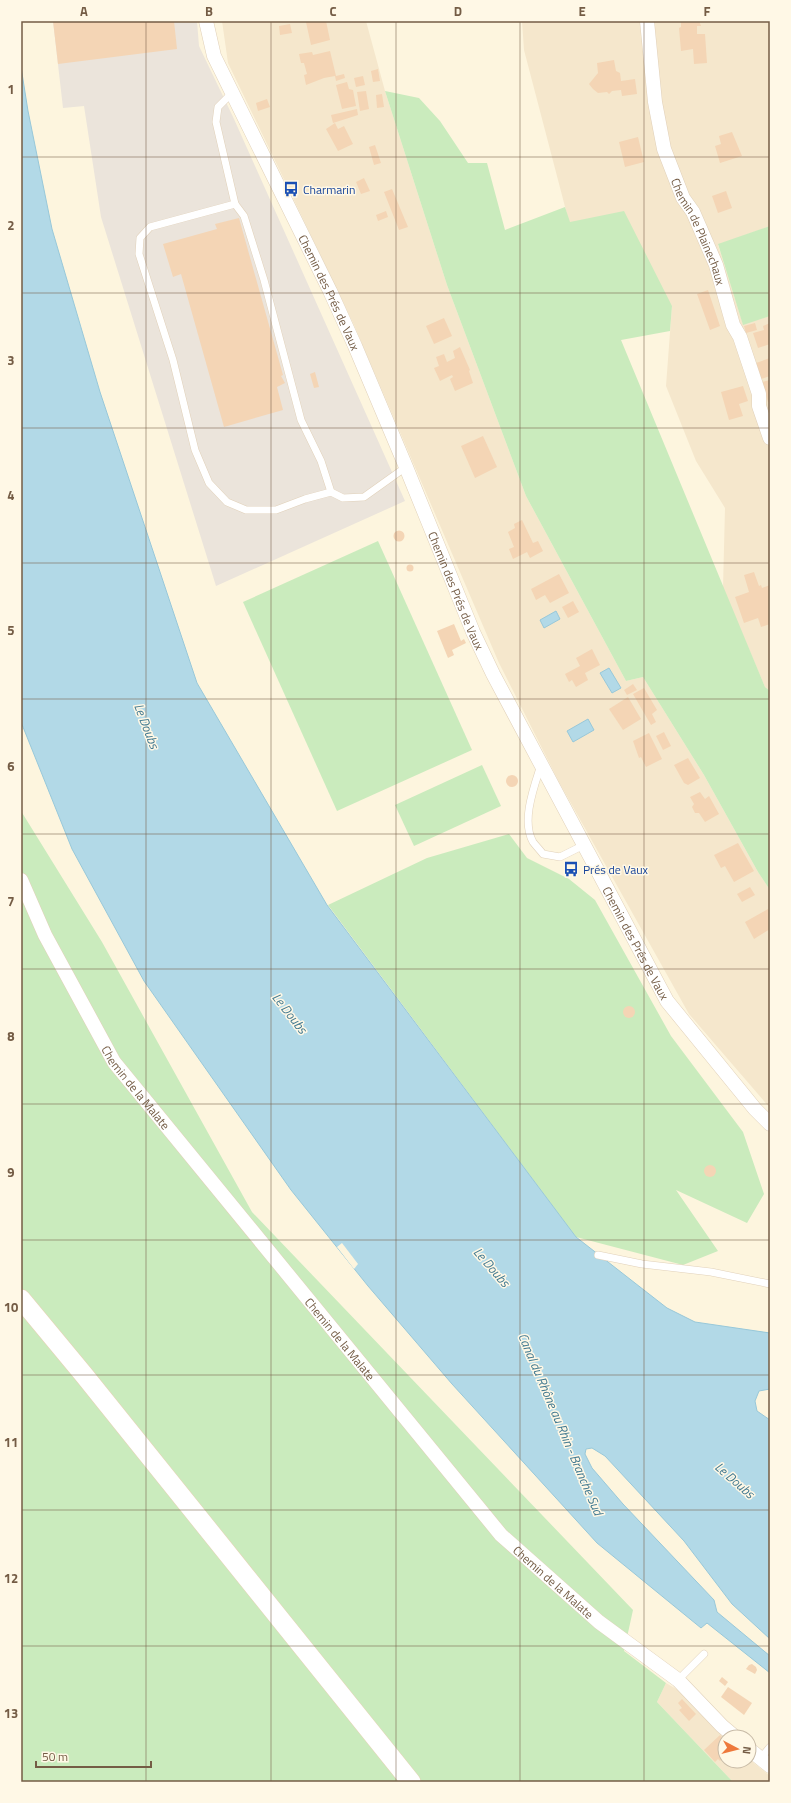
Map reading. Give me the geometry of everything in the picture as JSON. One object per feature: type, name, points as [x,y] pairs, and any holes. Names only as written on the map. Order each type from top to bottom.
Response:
[{"type":"main road","points":[[21,1299],[94,1387],[411,1782]]},
{"type":"street","name":"Chemin des Prés de Vaux","points":[[206,21],[214,56],[231,94],[333,298],[406,467],[473,632],[493,674],[667,1001],[755,1109],[770,1124]]},
{"type":"street","name":"Chemin de Plainechaux","points":[[647,21],[655,102],[664,149],[683,198],[693,212],[716,265],[733,325],[740,337],[759,394],[759,406],[770,438]]},
{"type":"street","name":"Chemin de la Malate","points":[[21,880],[45,935],[114,1062],[501,1536],[599,1622],[678,1680],[726,1729]]},
{"type":"street","points":[[757,1756],[765,1762]]},
{"type":"lane","points":[[231,94],[218,107],[216,122],[235,204],[244,216],[264,280],[301,420],[321,461],[331,492]]},
{"type":"lane","points":[[235,204],[150,227],[140,238],[139,254],[173,360],[195,450],[208,483],[227,502],[246,510],[276,510],[304,499],[331,492],[343,498],[364,497],[406,467]]},
{"type":"lane","points":[[541,763],[531,797],[528,824],[532,841],[543,854],[560,857],[584,845]]},
{"type":"lane","points":[[598,1255],[642,1264],[711,1272],[770,1284]]},
{"type":"lane","points":[[678,1680],[704,1654]]},
{"type":"lane","points":[[765,1762],[770,1747]]},
{"type":"shaded area","points":[[53,21],[197,21],[199,46],[234,119],[405,501],[216,586],[101,217],[84,106],[63,108]]},
{"type":"shaded area","points":[[222,21],[366,21],[385,91],[447,285],[526,496],[626,681],[643,677],[704,775],[758,872],[770,890],[770,1108],[689,1014],[559,782],[499,663],[354,325],[228,63]]},
{"type":"shaded area","points":[[522,21],[770,21],[770,226],[718,245],[743,324],[770,316],[770,691],[765,687],[723,588],[725,508],[696,461],[666,386],[672,306],[569,222],[524,50]]},
{"type":"shaded area","points":[[666,1683],[678,1690],[717,1730],[717,1765],[657,1702]]},
{"type":"shaded area","points":[[757,1765],[770,1776],[770,1782],[733,1782],[721,1769],[757,1769]]},
{"type":"green space","points":[[385,91],[419,98],[440,121],[468,163],[487,163],[505,230],[565,207],[570,222],[624,211],[672,306],[670,331],[621,340],[765,687],[770,691],[770,890],[758,872],[704,775],[643,677],[626,681],[526,496],[447,285]]},
{"type":"green space","points":[[770,226],[770,316],[743,325],[718,244]]},
{"type":"green space","points":[[378,541],[472,750],[337,811],[243,602]]},
{"type":"green space","points":[[482,765],[501,806],[414,846],[395,805]]},
{"type":"green space","points":[[21,811],[102,942],[252,1212],[633,1610],[624,1651],[666,1683],[657,1702],[717,1765],[717,1769],[721,1769],[733,1782],[21,1782]]},
{"type":"green space","points":[[509,834],[527,858],[569,879],[595,900],[671,1036],[743,1132],[764,1194],[747,1223],[676,1190],[718,1251],[683,1265],[576,1237],[328,905],[427,858]]},
{"type":"water","points":[[21,67],[28,111],[52,229],[100,392],[197,683],[327,905],[576,1237],[667,1308],[695,1322],[770,1333],[770,1389],[759,1391],[755,1401],[757,1411],[770,1420],[770,1639],[732,1604],[684,1541],[605,1456],[592,1448],[586,1449],[585,1454],[592,1468],[623,1504],[714,1600],[717,1612],[770,1656],[770,1673],[707,1623],[701,1628],[597,1543],[452,1384],[368,1286],[291,1190],[144,981],[72,849],[21,722]]},
{"type":"water","points":[[556,611],[560,619],[544,628],[540,620]]},
{"type":"water","points":[[609,668],[621,688],[612,693],[600,673]]},
{"type":"water","points":[[588,719],[594,730],[573,742],[567,731]]},
{"type":"pier","points":[[342,1243],[358,1264],[354,1269],[337,1247]]},
{"type":"building","points":[[53,21],[174,21],[177,49],[58,64]]},
{"type":"building","points":[[326,21],[330,40],[311,45],[306,22]]},
{"type":"building","points":[[681,21],[699,21],[701,26],[697,26],[697,34],[705,34],[707,63],[694,64],[693,49],[681,51],[679,28],[681,27]]},
{"type":"building","points":[[290,24],[292,33],[280,35],[279,26]]},
{"type":"building","points":[[330,51],[336,76],[344,74],[345,78],[336,81],[335,76],[324,78],[306,85],[304,75],[307,74],[304,63],[301,63],[299,54],[312,52],[313,55]]},
{"type":"building","points":[[614,60],[616,71],[620,73],[621,81],[635,79],[637,94],[622,96],[621,90],[612,91],[609,94],[607,92],[598,93],[589,84],[598,73],[597,63]]},
{"type":"building","points":[[378,69],[380,81],[373,82],[371,71]]},
{"type":"building","points":[[363,76],[365,85],[356,87],[354,78]]},
{"type":"building","points":[[347,82],[349,89],[353,90],[356,106],[342,109],[336,85]]},
{"type":"building","points":[[366,91],[369,109],[360,111],[357,92]]},
{"type":"building","points":[[382,94],[384,107],[377,108],[376,95]]},
{"type":"building","points":[[267,99],[270,107],[258,111],[256,103]]},
{"type":"building","points":[[357,109],[358,115],[333,123],[331,115]]},
{"type":"building","points":[[335,123],[338,129],[344,126],[353,144],[338,151],[326,129]]},
{"type":"building","points":[[732,132],[742,156],[720,163],[715,146],[721,144],[719,136]]},
{"type":"building","points":[[638,137],[644,162],[625,167],[619,142]]},
{"type":"building","points":[[375,145],[381,163],[374,165],[369,147]]},
{"type":"building","points":[[364,178],[370,191],[361,194],[356,182]]},
{"type":"building","points":[[392,189],[408,227],[399,230],[384,192]]},
{"type":"building","points":[[726,191],[732,208],[718,213],[712,196]]},
{"type":"building","points":[[386,211],[388,217],[378,221],[376,215]]},
{"type":"building","points":[[239,218],[283,375],[281,376],[285,383],[277,387],[283,410],[224,427],[181,274],[173,277],[163,244],[217,229],[215,224]]},
{"type":"building","points":[[708,290],[720,326],[710,330],[697,294]]},
{"type":"building","points":[[444,318],[452,336],[434,344],[426,326]]},
{"type":"building","points":[[755,323],[757,330],[746,333],[744,326]]},
{"type":"building","points":[[770,323],[770,344],[758,348],[753,333],[764,330],[763,326]]},
{"type":"building","points":[[460,347],[470,370],[473,383],[455,391],[450,379],[453,377],[452,375],[440,381],[434,368],[439,366],[436,357],[444,354],[447,362],[455,358],[453,351]]},
{"type":"building","points":[[770,358],[770,376],[761,379],[756,363]]},
{"type":"building","points":[[315,372],[319,387],[314,388],[310,374]]},
{"type":"building","points":[[770,380],[770,402],[768,402],[762,382]]},
{"type":"building","points":[[743,386],[748,401],[739,404],[743,416],[729,420],[721,392]]},
{"type":"building","points":[[483,436],[497,467],[475,478],[461,446]]},
{"type":"building","points":[[522,520],[533,543],[538,541],[543,551],[530,558],[527,552],[513,559],[509,549],[514,547],[508,532],[515,528],[514,524]]},
{"type":"building","points":[[399,530],[403,532],[405,536],[403,540],[399,542],[395,540],[393,536],[395,532]]},
{"type":"building","points":[[410,565],[413,568],[410,571],[407,568]]},
{"type":"building","points":[[754,572],[759,586],[761,585],[762,588],[770,585],[770,624],[761,627],[758,618],[744,623],[735,597],[749,592],[744,575]]},
{"type":"building","points":[[559,574],[569,593],[550,603],[545,595],[536,600],[531,589]]},
{"type":"building","points":[[573,601],[579,612],[568,618],[562,607]]},
{"type":"building","points":[[454,624],[461,641],[464,639],[466,643],[452,650],[454,655],[448,658],[437,631]]},
{"type":"building","points":[[592,649],[600,665],[585,673],[588,680],[576,687],[572,680],[569,682],[565,674],[580,666],[576,658]]},
{"type":"building","points":[[633,684],[637,690],[627,695],[624,690]]},
{"type":"building","points":[[644,688],[657,710],[652,714],[656,722],[651,725],[633,694]]},
{"type":"building","points":[[628,697],[641,719],[623,730],[609,709]]},
{"type":"building","points":[[664,732],[671,746],[663,750],[656,736]]},
{"type":"building","points":[[649,733],[662,759],[646,767],[641,757],[639,758],[633,741]]},
{"type":"building","points":[[688,758],[700,778],[688,785],[684,783],[674,765]]},
{"type":"building","points":[[514,775],[517,776],[517,786],[510,787],[507,786],[506,779],[507,776]]},
{"type":"building","points":[[700,792],[705,799],[709,796],[719,814],[705,822],[699,813],[695,813],[692,807],[694,804],[690,797]]},
{"type":"building","points":[[738,843],[754,871],[734,882],[725,866],[721,868],[714,855]]},
{"type":"building","points":[[750,887],[755,895],[742,902],[737,894]]},
{"type":"building","points":[[768,909],[770,912],[770,929],[754,939],[745,922]]},
{"type":"building","points":[[627,1006],[631,1006],[635,1012],[631,1018],[627,1018],[623,1014],[623,1010]]},
{"type":"building","points":[[712,1165],[715,1166],[715,1176],[708,1177],[705,1176],[704,1169],[705,1166]]},
{"type":"building","points":[[752,1664],[757,1670],[755,1674],[746,1669]]},
{"type":"building","points":[[722,1677],[728,1682],[725,1686],[719,1681]]},
{"type":"building","points":[[728,1687],[752,1703],[744,1715],[721,1697]]},
{"type":"building","points":[[682,1699],[696,1714],[689,1721],[679,1710],[682,1708],[678,1703]]},
{"type":"building","points":[[717,1738],[717,1760],[715,1762],[704,1750]]},
{"type":"place","name":"Charmarin","points":[[291,189]]},
{"type":"place","name":"Prés de Vaux","points":[[571,869]]},
{"type":"water label","name":"Le Doubs","points":[[147,726]]},
{"type":"water label","name":"Le Doubs","points":[[290,1013]]},
{"type":"water label","name":"Le Doubs","points":[[492,1267]]},
{"type":"water label","name":"Canal du Rhône au Rhin - Branche Sud","points":[[561,1424]]},
{"type":"water label","name":"Le Doubs","points":[[735,1480]]}]
